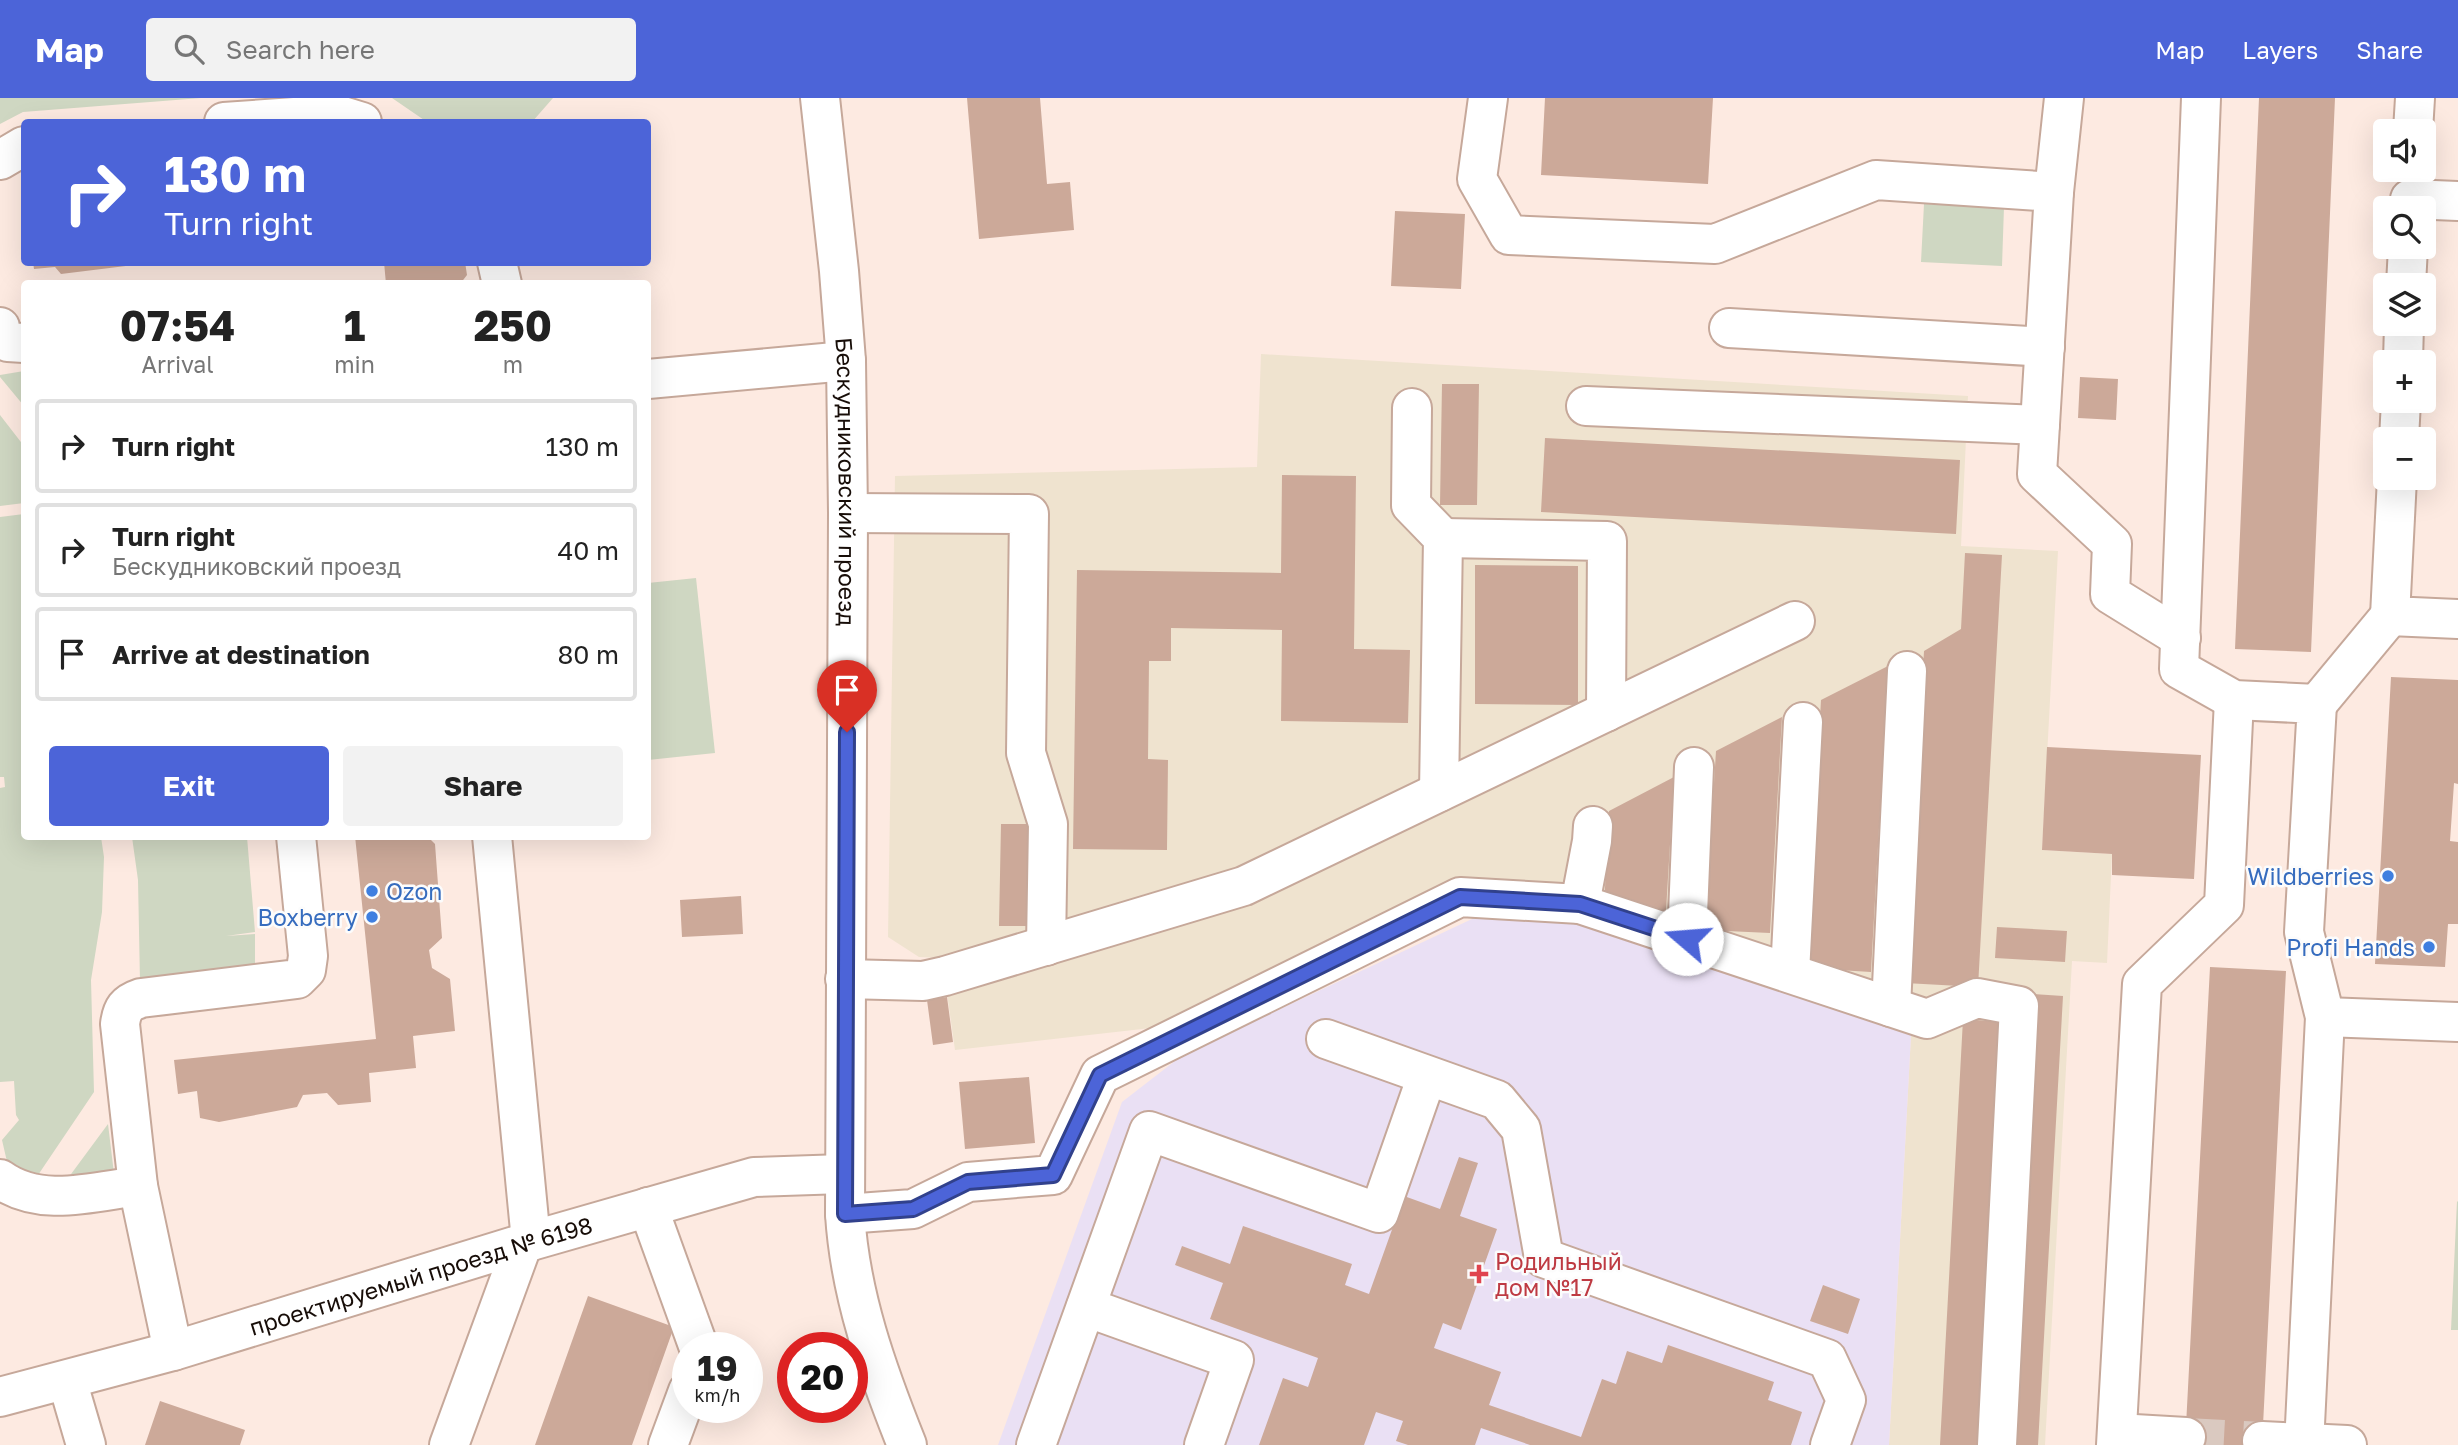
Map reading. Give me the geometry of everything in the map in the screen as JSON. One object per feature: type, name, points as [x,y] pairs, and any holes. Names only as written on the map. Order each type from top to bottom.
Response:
[{"type":"street","name":"Бескудниковский проезд","points":[[820,98],[846,361],[848,513],[844,1174],[847,1246],[863,1323],[906,1445]]},
{"type":"street","points":[[1488,98],[1477,179],[1509,235],[1714,244],[1876,180],[2054,192]]},
{"type":"street","points":[[2064,98],[2054,192],[2037,474],[2112,544],[2110,594],[2181,638]]},
{"type":"street","points":[[2202,98],[2179,669],[2234,700],[2317,705]]},
{"type":"street","points":[[2414,119],[2415,98]]},
{"type":"street","points":[[266,119],[336,114],[352,119]]},
{"type":"street","points":[[0,160],[21,148]]},
{"type":"street","points":[[2411,192],[2458,201]]},
{"type":"street","points":[[0,327],[1,335],[8,342],[21,343]]},
{"type":"street","points":[[1729,328],[2045,347]]},
{"type":"street","points":[[651,379],[846,361]]},
{"type":"street","points":[[1586,406],[2040,425]]},
{"type":"street","points":[[1412,408],[1411,505],[1443,538],[1607,541],[1606,712]]},
{"type":"street","points":[[2304,1444],[2325,1017],[2304,932],[2317,705],[2390,616],[2396,490]]},
{"type":"street","points":[[848,513],[1030,514],[1026,753],[1048,824],[1046,946]]},
{"type":"street","points":[[1439,792],[1443,538]]},
{"type":"street","points":[[2390,616],[2458,619]]},
{"type":"street","points":[[845,979],[923,981],[1244,886],[1795,621]]},
{"type":"street","points":[[1891,1007],[1907,671]]},
{"type":"street","points":[[2186,1437],[2117,1439],[2142,984],[2224,905],[2234,700]]},
{"type":"street","points":[[1790,973],[1802,722]]},
{"type":"street","points":[[1687,939],[1694,767]]},
{"type":"street","points":[[1580,904],[1593,826]]},
{"type":"street","points":[[173,1351],[138,1186],[120,1024],[122,1010],[141,998],[297,979],[306,971],[308,956],[296,840]]},
{"type":"street","points":[[449,1445],[527,1242],[492,840]]},
{"type":"street","points":[[845,1214],[913,1209],[968,1182],[1053,1175],[1100,1075],[1460,897],[1580,904],[1927,1019],[1977,998],[2019,1006],[1997,1445]]},
{"type":"street","points":[[2325,1017],[2458,1022]]},
{"type":"street","points":[[1326,1039],[1497,1100],[1521,1129],[1544,1258],[1827,1359],[1846,1400],[1830,1445]]},
{"type":"street","points":[[1036,1445],[1149,1131],[1379,1213],[1427,1076]]},
{"type":"street","name":"проектируемый проезд № 6198","points":[[0,1397],[173,1351],[527,1242],[754,1177],[844,1174]]},
{"type":"street","points":[[0,1179],[15,1189],[50,1197],[138,1186]]},
{"type":"street","points":[[649,1207],[693,1332]]},
{"type":"street","points":[[1086,1307],[1234,1360],[1204,1445]]},
{"type":"street","points":[[67,1380],[86,1445]]},
{"type":"street","points":[[668,1445],[676,1423]]},
{"type":"street","points":[[2262,1441],[2347,1445]]},
{"type":"shaded area","points":[[1261,354],[1968,396],[1961,546],[2058,551],[2042,850],[2112,854],[2107,963],[2072,961],[2045,1445],[1889,1445],[1911,1035],[1544,917],[1472,919],[1457,878],[1151,1028],[955,1050],[942,958],[919,957],[888,937],[895,476],[1257,467]]},
{"type":"shaded area","name":"Родильный дом №17","points":[[1544,917],[1579,921],[1911,1035],[1889,1445],[998,1445],[1122,1102],[1184,1054],[1472,919]]},
{"type":"green space","points":[[0,98],[201,98],[23,112],[0,124]]},
{"type":"green space","points":[[392,98],[553,98],[535,119],[423,119]]},
{"type":"green space","points":[[1924,204],[2004,207],[2002,266],[1921,262]]},
{"type":"green space","points":[[21,372],[21,402],[0,377]]},
{"type":"green space","points":[[0,415],[21,442],[21,503],[0,506]]},
{"type":"green space","points":[[21,514],[21,840],[101,840],[104,857],[102,912],[91,980],[94,1092],[34,1181],[8,1166],[2,1140],[19,1120],[16,1115],[14,1081],[0,1082],[0,788],[5,787],[4,777],[0,777],[0,517]]},
{"type":"green space","points":[[696,578],[715,753],[651,760],[651,583]]},
{"type":"green space","points":[[132,840],[247,840],[255,932],[226,936],[255,934],[255,968],[140,982],[138,880]]},
{"type":"green space","points":[[108,1124],[115,1182],[60,1189]]},
{"type":"green space","points":[[2457,1201],[2458,1330],[2451,1330]]},
{"type":"building","points":[[967,98],[1040,98],[1047,184],[1070,182],[1074,230],[979,239]]},
{"type":"building","points":[[1545,98],[1713,98],[1708,184],[1541,175]]},
{"type":"building","points":[[2259,98],[2335,98],[2311,652],[2235,649]]},
{"type":"building","points":[[1395,211],[1465,214],[1461,289],[1391,286]]},
{"type":"building","points":[[34,266],[126,266],[61,274],[55,267],[34,269]]},
{"type":"building","points":[[384,266],[466,266],[467,275],[463,280],[386,280]]},
{"type":"building","points":[[2080,377],[2118,379],[2116,420],[2078,418]]},
{"type":"building","points":[[1442,384],[1479,384],[1477,505],[1440,505]]},
{"type":"building","points":[[1545,438],[1960,460],[1956,534],[1541,512]]},
{"type":"building","points":[[1282,475],[1356,476],[1354,649],[1410,650],[1408,723],[1281,721],[1282,630],[1171,628],[1171,661],[1149,661],[1148,759],[1168,760],[1167,850],[1073,849],[1077,570],[1281,573]]},
{"type":"building","points":[[1965,553],[2002,555],[1978,987],[1905,983],[1924,651],[1961,629]]},
{"type":"building","points":[[1475,565],[1578,566],[1578,705],[1475,704]]},
{"type":"building","points":[[1888,666],[1871,972],[1806,968],[1821,700]]},
{"type":"building","points":[[2391,677],[2458,680],[2458,784],[2454,783],[2450,841],[2458,842],[2458,924],[2448,924],[2445,967],[2375,964]]},
{"type":"building","points":[[1782,717],[1770,933],[1705,930],[1716,751]]},
{"type":"building","points":[[2047,747],[2201,755],[2194,879],[2112,875],[2112,854],[2042,850]]},
{"type":"building","points":[[1674,777],[1666,911],[1604,907],[1609,811]]},
{"type":"building","points":[[1001,824],[1029,824],[1027,926],[999,926]]},
{"type":"building","points":[[355,840],[431,840],[435,844],[442,938],[429,950],[432,968],[450,979],[455,1031],[413,1036],[416,1068],[369,1073],[371,1102],[338,1105],[327,1093],[303,1095],[297,1107],[219,1122],[200,1118],[197,1091],[178,1094],[174,1060],[376,1039]]},
{"type":"building","points":[[741,896],[743,934],[682,937],[680,900]]},
{"type":"building","points":[[1997,927],[2067,931],[2065,962],[1995,958]]},
{"type":"building","points":[[2210,967],[2286,971],[2262,1445],[2185,1445]]},
{"type":"building","points":[[2033,994],[2063,996],[2038,1445],[2009,1445]]},
{"type":"building","points":[[947,997],[953,1042],[933,1045],[927,1000]]},
{"type":"building","points":[[1963,1019],[2003,1022],[1979,1445],[1940,1445]]},
{"type":"building","points":[[1029,1077],[1035,1143],[965,1149],[959,1082]]},
{"type":"building","points":[[1459,1157],[1478,1163],[1460,1216],[1497,1229],[1461,1330],[1443,1323],[1434,1348],[1501,1372],[1489,1405],[1581,1437],[1602,1379],[1616,1384],[1627,1351],[1662,1363],[1668,1345],[1774,1382],[1768,1400],[1802,1412],[1791,1445],[1530,1445],[1481,1428],[1475,1445],[1408,1445],[1396,1441],[1403,1421],[1376,1412],[1364,1445],[1259,1445],[1283,1378],[1308,1387],[1318,1358],[1210,1319],[1223,1283],[1175,1265],[1182,1246],[1230,1264],[1243,1226],[1352,1264],[1345,1285],[1369,1294],[1404,1196],[1440,1209]]},
{"type":"building","points":[[1823,1285],[1860,1299],[1848,1334],[1810,1321]]},
{"type":"building","points":[[588,1296],[674,1327],[632,1445],[535,1445]]},
{"type":"building","points":[[160,1401],[245,1430],[240,1445],[145,1445]]},
{"type":"tunnel","points":[[2186,1437],[2262,1441]]},
{"type":"place","name":"Wildberries","points":[[2388,876]]},
{"type":"place","name":"Ozon","points":[[372,891]]},
{"type":"place","name":"Boxberry","points":[[372,917]]},
{"type":"place","name":"Profi Hands","points":[[2429,947]]},
{"type":"place","name":"Родильный дом №17","points":[[1479,1274]]},
{"type":"route","points":[[847,732],[845,1214],[913,1209],[968,1182],[1053,1175],[1100,1075],[1460,897],[1580,904],[1687,939]]}]
